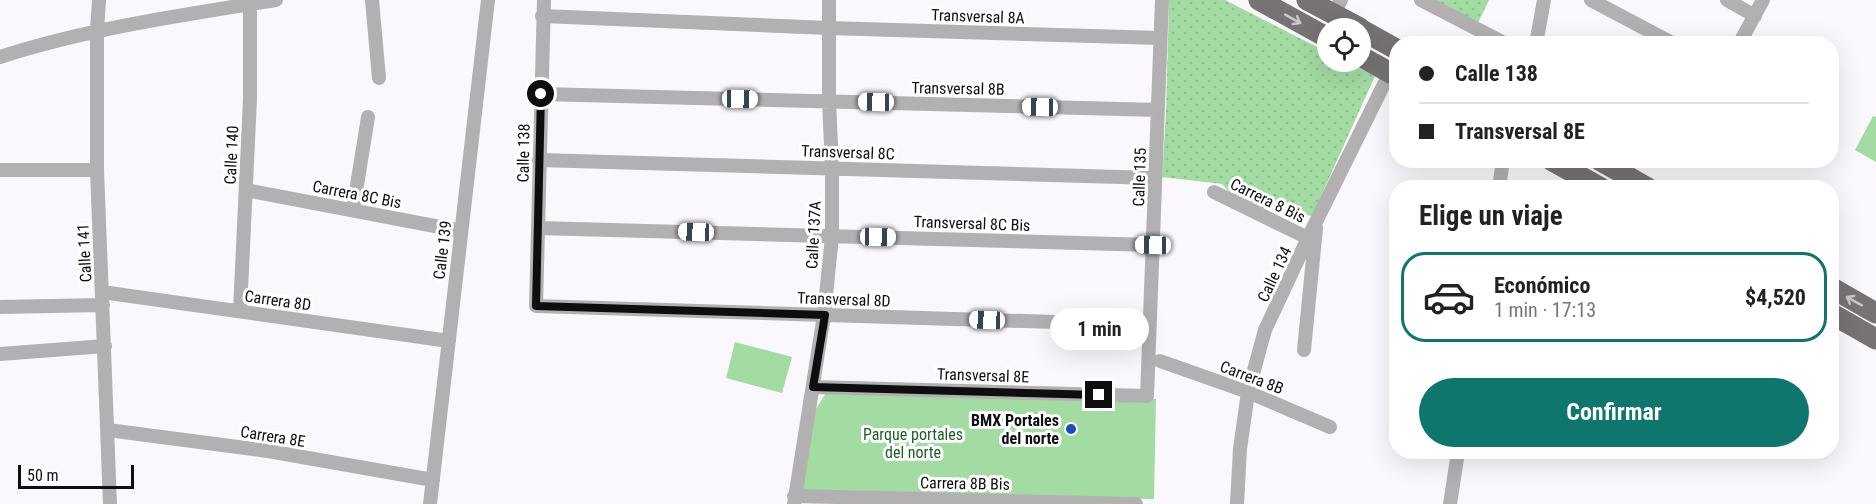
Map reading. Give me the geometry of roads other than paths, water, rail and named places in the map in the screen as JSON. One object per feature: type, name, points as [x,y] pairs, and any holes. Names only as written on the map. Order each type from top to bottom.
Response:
[{"type":"main road","points":[[1259,0],[1317,32]]},
{"type":"main road","points":[[1307,0],[1337,7],[1348,18]]},
{"type":"main road","points":[[1371,35],[1389,45]]},
{"type":"main road","points":[[1371,62],[1389,72]]},
{"type":"main road","points":[[1565,168],[1587,180]]},
{"type":"main road","points":[[1613,168],[1634,180]]},
{"type":"main road","points":[[1839,292],[1876,313]]},
{"type":"main road","points":[[1839,318],[1876,339]]},
{"type":"street","name":"Calle 141","points":[[99,0],[96,30],[97,170],[110,504]]},
{"type":"street","points":[[0,57],[43,43],[96,30],[250,2],[276,0]]},
{"type":"street","points":[[372,0],[379,78]]},
{"type":"street","name":"Calle 139","points":[[430,504],[488,0]]},
{"type":"street","name":"Calle 138","points":[[536,306],[544,0]]},
{"type":"street","name":"Calle 137A","points":[[794,500],[825,315],[832,236],[829,101],[830,0]]},
{"type":"street","name":"Calle 135","points":[[1148,392],[1162,0]]},
{"type":"street","points":[[1421,0],[1491,36]]},
{"type":"street","points":[[1537,36],[1544,0]]},
{"type":"street","points":[[1591,0],[1659,36]]},
{"type":"street","points":[[1727,0],[1755,16]]},
{"type":"street","points":[[1744,36],[1763,0]]},
{"type":"street","name":"Calle 140","points":[[240,311],[250,99],[250,2]]},
{"type":"street","name":"Transversal 8A","points":[[542,16],[1160,38]]},
{"type":"street","name":"Calle 134","points":[[1237,504],[1240,449],[1248,392],[1265,330],[1308,238],[1389,82]]},
{"type":"street","name":"Transversal 8B","points":[[541,94],[1158,110]]},
{"type":"street","points":[[353,210],[368,117]]},
{"type":"street","name":"Transversal 8C","points":[[539,160],[1155,178]]},
{"type":"street","points":[[0,170],[97,170]]},
{"type":"street","name":"Carrera 8C Bis","points":[[246,190],[461,231]]},
{"type":"street","name":"Carrera 8 Bis","points":[[1214,192],[1308,238]]},
{"type":"street","points":[[1304,350],[1317,223]]},
{"type":"street","name":"Transversal 8C Bis","points":[[538,228],[1153,245]]},
{"type":"street","name":"Carrera 8D","points":[[0,307],[103,298],[240,311],[449,341]]},
{"type":"street","name":"Transversal 8D","points":[[536,306],[1150,325]]},
{"type":"street","points":[[0,354],[105,346]]},
{"type":"street","name":"Carrera 8B","points":[[1160,361],[1248,392],[1330,427]]},
{"type":"street","name":"Transversal 8E","points":[[813,387],[1147,396],[1148,392]]},
{"type":"street","name":"Carrera 8E","points":[[108,430],[268,451],[432,480]]},
{"type":"street","points":[[1450,504],[1457,459]]},
{"type":"street","name":"Carrera 8B Bis","points":[[794,500],[1135,503]]},
{"type":"place","name":"BMX Portales del norte","points":[[1071,429]]},
{"type":"park label","name":"Parque portales del norte","points":[[913,443]]}]
